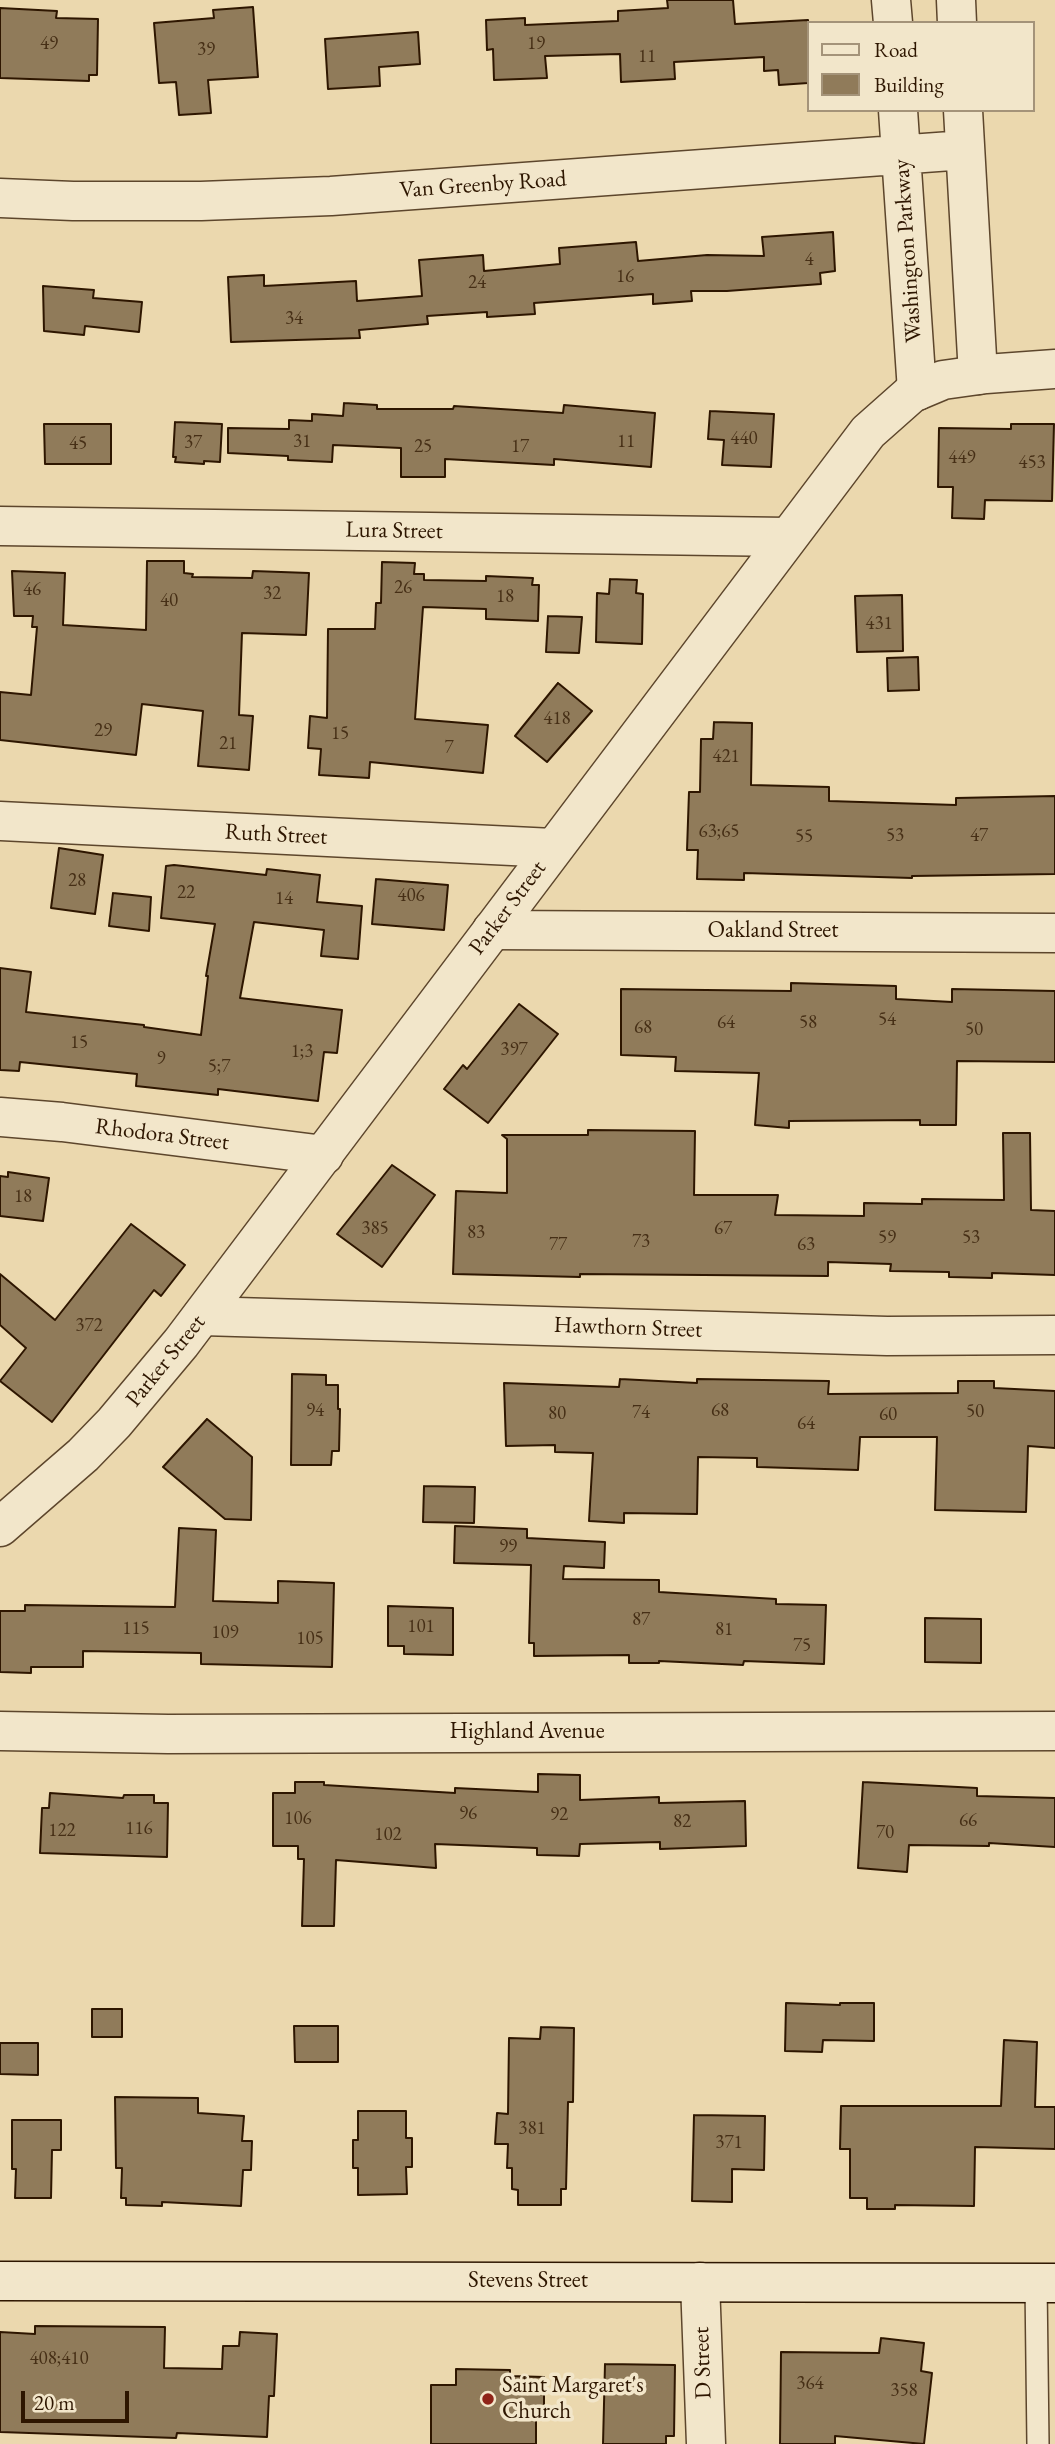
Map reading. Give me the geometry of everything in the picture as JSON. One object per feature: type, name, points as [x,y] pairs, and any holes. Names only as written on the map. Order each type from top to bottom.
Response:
[{"type":"street","points":[[891,0],[893,21]]},
{"type":"street","points":[[956,0],[957,21]]},
{"type":"street","name":"Washington Parkway","points":[[898,112],[917,391]]},
{"type":"street","points":[[963,112],[978,375]]},
{"type":"street","name":"Van Greenby Road","points":[[0,198],[201,201],[331,196],[965,150]]},
{"type":"street","name":"Parker Street","points":[[0,1527],[83,1455],[114,1423],[202,1316],[868,432],[917,391],[943,380],[1055,369]]},
{"type":"street","name":"Lura Street","points":[[0,526],[788,537]]},
{"type":"street","name":"Ruth Street","points":[[0,821],[553,848]]},
{"type":"street","name":"Oakland Street","points":[[492,930],[1055,933]]},
{"type":"street","name":"Rhodora Street","points":[[0,1117],[62,1122],[324,1155]]},
{"type":"street","name":"Hawthorn Street","points":[[202,1316],[887,1336],[1055,1335]]},
{"type":"street","name":"Highland Avenue","points":[[0,1731],[195,1734],[1055,1731]]},
{"type":"street","name":"Stevens Street","points":[[0,2281],[1046,2283]]},
{"type":"street","name":"D Street","points":[[700,2281],[706,2444]]},
{"type":"lane","points":[[1038,2444],[1046,2283]]},
{"type":"building","points":[[667,0],[733,0],[735,24],[808,20],[806,83],[779,85],[778,70],[764,71],[764,57],[674,62],[675,79],[621,82],[620,54],[545,56],[547,78],[494,80],[493,49],[487,50],[486,20],[525,18],[525,25],[618,21],[618,11],[668,8]]},
{"type":"building","points":[[253,7],[258,77],[208,80],[211,113],[179,115],[176,82],[159,83],[154,23],[214,18],[213,10]]},
{"type":"building","points":[[0,8],[57,11],[56,18],[98,19],[97,75],[89,75],[89,81],[0,78]]},
{"type":"building","points":[[418,32],[420,64],[379,67],[380,86],[328,89],[325,39]]},
{"type":"building","points":[[833,232],[835,271],[820,273],[821,284],[691,291],[692,301],[653,304],[653,294],[534,303],[535,314],[487,317],[487,312],[427,316],[428,324],[359,330],[360,338],[231,342],[228,277],[264,275],[264,286],[356,281],[357,301],[422,296],[419,260],[483,255],[484,271],[560,264],[559,248],[636,242],[638,261],[707,255],[764,256],[762,237]]},
{"type":"building","points":[[43,286],[94,290],[93,298],[142,302],[139,332],[85,326],[84,335],[44,331]]},
{"type":"building","points":[[344,403],[377,405],[377,409],[453,409],[454,406],[563,413],[564,405],[655,413],[651,467],[554,459],[554,465],[445,459],[445,477],[401,477],[401,448],[333,445],[332,462],[288,460],[288,456],[228,453],[228,428],[289,429],[289,420],[312,421],[312,414],[343,416]]},
{"type":"building","points":[[710,411],[774,414],[771,467],[722,465],[724,440],[708,439]]},
{"type":"building","points":[[175,422],[222,424],[220,462],[175,462]]},
{"type":"building","points":[[44,424],[111,424],[111,464],[45,464]]},
{"type":"building","points":[[1011,424],[1054,424],[1052,501],[985,500],[984,519],[952,518],[953,487],[938,487],[939,428],[1011,429]]},
{"type":"building","points":[[147,561],[184,561],[184,573],[193,574],[192,577],[252,578],[253,571],[309,573],[306,635],[242,633],[239,715],[253,716],[249,770],[198,766],[203,711],[142,704],[136,755],[0,740],[0,692],[31,695],[37,627],[32,627],[33,616],[14,616],[12,571],[65,573],[63,625],[146,630]]},
{"type":"building","points":[[382,562],[415,563],[414,574],[424,574],[424,580],[486,581],[486,576],[533,578],[532,585],[539,585],[538,621],[486,619],[486,609],[423,607],[415,719],[488,725],[483,773],[370,762],[369,778],[319,775],[321,749],[308,748],[310,716],[327,718],[328,629],[375,629],[376,603],[381,603]]},
{"type":"building","points":[[610,579],[637,580],[636,593],[643,594],[642,644],[596,642],[597,593],[609,594]]},
{"type":"building","points":[[902,595],[903,651],[857,652],[855,596]]},
{"type":"building","points":[[548,616],[582,617],[579,653],[546,652]]},
{"type":"building","points":[[918,657],[919,690],[888,691],[887,658]]},
{"type":"building","points":[[558,683],[592,711],[547,762],[515,736]]},
{"type":"building","points":[[714,722],[752,723],[751,785],[829,787],[829,801],[956,805],[956,798],[1055,796],[1055,874],[912,878],[744,873],[744,880],[697,879],[698,850],[687,850],[689,792],[700,792],[701,739],[713,739]]},
{"type":"building","points":[[59,848],[103,855],[95,914],[51,908]]},
{"type":"building","points":[[166,866],[266,875],[267,869],[320,875],[317,902],[362,906],[358,959],[321,956],[324,930],[254,922],[240,998],[342,1010],[337,1053],[324,1052],[318,1101],[218,1089],[218,1095],[136,1086],[137,1074],[20,1062],[19,1071],[0,1070],[0,968],[31,972],[26,1012],[144,1025],[201,1035],[206,976],[215,924],[161,918]]},
{"type":"building","points":[[376,879],[448,885],[444,930],[372,924]]},
{"type":"building","points":[[113,893],[151,897],[149,931],[109,926]]},
{"type":"building","points":[[791,983],[896,986],[896,999],[952,1002],[952,989],[1055,991],[1055,1062],[957,1061],[956,1125],[920,1125],[920,1120],[789,1121],[789,1128],[755,1125],[759,1073],[675,1071],[676,1057],[621,1055],[621,989],[791,991]]},
{"type":"building","points":[[519,1004],[558,1034],[488,1123],[444,1089],[463,1065],[467,1069]]},
{"type":"building","points":[[588,1130],[695,1131],[694,1195],[778,1195],[775,1215],[864,1216],[864,1203],[922,1204],[922,1199],[1004,1200],[1003,1133],[1030,1133],[1031,1210],[1055,1211],[1055,1275],[992,1273],[992,1278],[949,1277],[949,1272],[890,1271],[891,1264],[828,1262],[828,1276],[580,1274],[580,1277],[453,1274],[456,1191],[507,1193],[507,1139],[502,1135],[588,1135]]},
{"type":"building","points":[[392,1165],[435,1195],[382,1267],[337,1234]]},
{"type":"building","points":[[8,1172],[49,1178],[43,1221],[0,1216],[0,1176],[8,1177]]},
{"type":"building","points":[[131,1224],[185,1265],[161,1296],[154,1290],[52,1422],[0,1381],[26,1348],[0,1325],[0,1274],[55,1320]]},
{"type":"building","points":[[292,1374],[326,1375],[326,1385],[338,1385],[339,1451],[332,1451],[331,1465],[291,1465]]},
{"type":"building","points":[[620,1379],[697,1383],[697,1379],[829,1381],[828,1394],[958,1393],[958,1381],[994,1381],[994,1388],[1055,1391],[1055,1448],[1028,1446],[1026,1512],[935,1510],[937,1437],[860,1437],[858,1470],[757,1467],[757,1458],[698,1457],[697,1514],[624,1513],[624,1523],[589,1521],[593,1453],[555,1452],[555,1445],[506,1446],[504,1383],[619,1387]]},
{"type":"building","points":[[207,1419],[252,1457],[251,1520],[225,1519],[163,1467]]},
{"type":"building","points":[[424,1486],[475,1487],[474,1523],[423,1522]]},
{"type":"building","points":[[455,1526],[527,1529],[527,1538],[605,1542],[604,1568],[564,1566],[563,1579],[659,1580],[659,1592],[776,1599],[776,1604],[826,1605],[824,1664],[744,1661],[743,1665],[659,1661],[629,1663],[629,1655],[534,1656],[534,1643],[529,1643],[531,1565],[454,1563]]},
{"type":"building","points":[[179,1528],[216,1530],[213,1601],[278,1603],[278,1581],[334,1583],[332,1667],[201,1664],[201,1653],[83,1651],[83,1667],[31,1667],[31,1673],[0,1672],[0,1611],[25,1611],[25,1605],[175,1607]]},
{"type":"building","points":[[388,1606],[453,1608],[453,1655],[404,1654],[404,1646],[388,1646]]},
{"type":"building","points":[[925,1618],[981,1619],[981,1663],[925,1662]]},
{"type":"building","points":[[538,1774],[580,1775],[580,1800],[659,1797],[659,1803],[745,1801],[746,1846],[660,1849],[660,1842],[580,1844],[579,1856],[537,1855],[537,1848],[435,1844],[436,1868],[336,1860],[334,1926],[302,1926],[304,1859],[298,1859],[298,1846],[273,1846],[273,1793],[295,1793],[295,1782],[455,1793],[455,1788],[538,1792]]},
{"type":"building","points":[[863,1782],[977,1788],[977,1796],[1055,1798],[1055,1847],[989,1843],[989,1846],[909,1845],[907,1872],[858,1868]]},
{"type":"building","points":[[50,1793],[123,1798],[124,1795],[154,1795],[154,1803],[168,1803],[167,1857],[40,1853],[42,1808],[49,1808]]},
{"type":"building","points":[[786,2003],[874,2003],[874,2041],[823,2040],[822,2052],[785,2051]]},
{"type":"building","points":[[92,2009],[122,2009],[122,2037],[92,2037]]},
{"type":"building","points":[[294,2026],[338,2026],[338,2062],[295,2062]]},
{"type":"building","points":[[541,2027],[574,2028],[573,2102],[568,2102],[566,2189],[561,2189],[561,2205],[518,2205],[518,2190],[512,2189],[512,2168],[507,2168],[508,2144],[495,2144],[497,2113],[508,2114],[509,2038],[540,2039]]},
{"type":"building","points":[[1004,2040],[1037,2042],[1035,2107],[1055,2107],[1055,2149],[975,2147],[974,2206],[895,2205],[895,2209],[867,2209],[867,2198],[850,2198],[850,2149],[840,2149],[841,2106],[1001,2106]]},
{"type":"building","points":[[0,2043],[38,2043],[38,2075],[0,2074]]},
{"type":"building","points":[[115,2097],[198,2098],[198,2113],[244,2116],[242,2141],[252,2141],[251,2170],[243,2170],[241,2206],[162,2202],[162,2206],[126,2205],[126,2198],[121,2198],[122,2168],[116,2168]]},
{"type":"building","points":[[358,2111],[406,2111],[406,2138],[412,2138],[412,2167],[406,2167],[407,2194],[358,2195],[358,2168],[353,2168],[353,2140],[358,2140]]},
{"type":"building","points":[[694,2115],[765,2116],[764,2170],[732,2169],[732,2202],[692,2201]]},
{"type":"building","points":[[12,2120],[61,2120],[61,2150],[52,2150],[51,2198],[15,2198],[16,2169],[12,2169]]},
{"type":"building","points":[[35,2326],[165,2327],[164,2368],[222,2369],[223,2346],[239,2346],[240,2332],[277,2334],[274,2396],[269,2396],[267,2437],[177,2433],[176,2438],[0,2432],[0,2332],[35,2334]]},
{"type":"building","points":[[881,2338],[924,2343],[921,2371],[932,2373],[924,2444],[835,2436],[835,2444],[780,2444],[781,2352],[879,2353]]},
{"type":"building","points":[[605,2364],[675,2365],[674,2436],[666,2436],[666,2444],[603,2444]]},
{"type":"building","name":"Saint Margaret's Church","points":[[456,2369],[510,2370],[510,2376],[544,2377],[544,2413],[536,2413],[536,2444],[431,2444],[431,2385],[456,2385]]},
{"type":"place","name":"Saint Margaret's Church","points":[[488,2399]]}]
